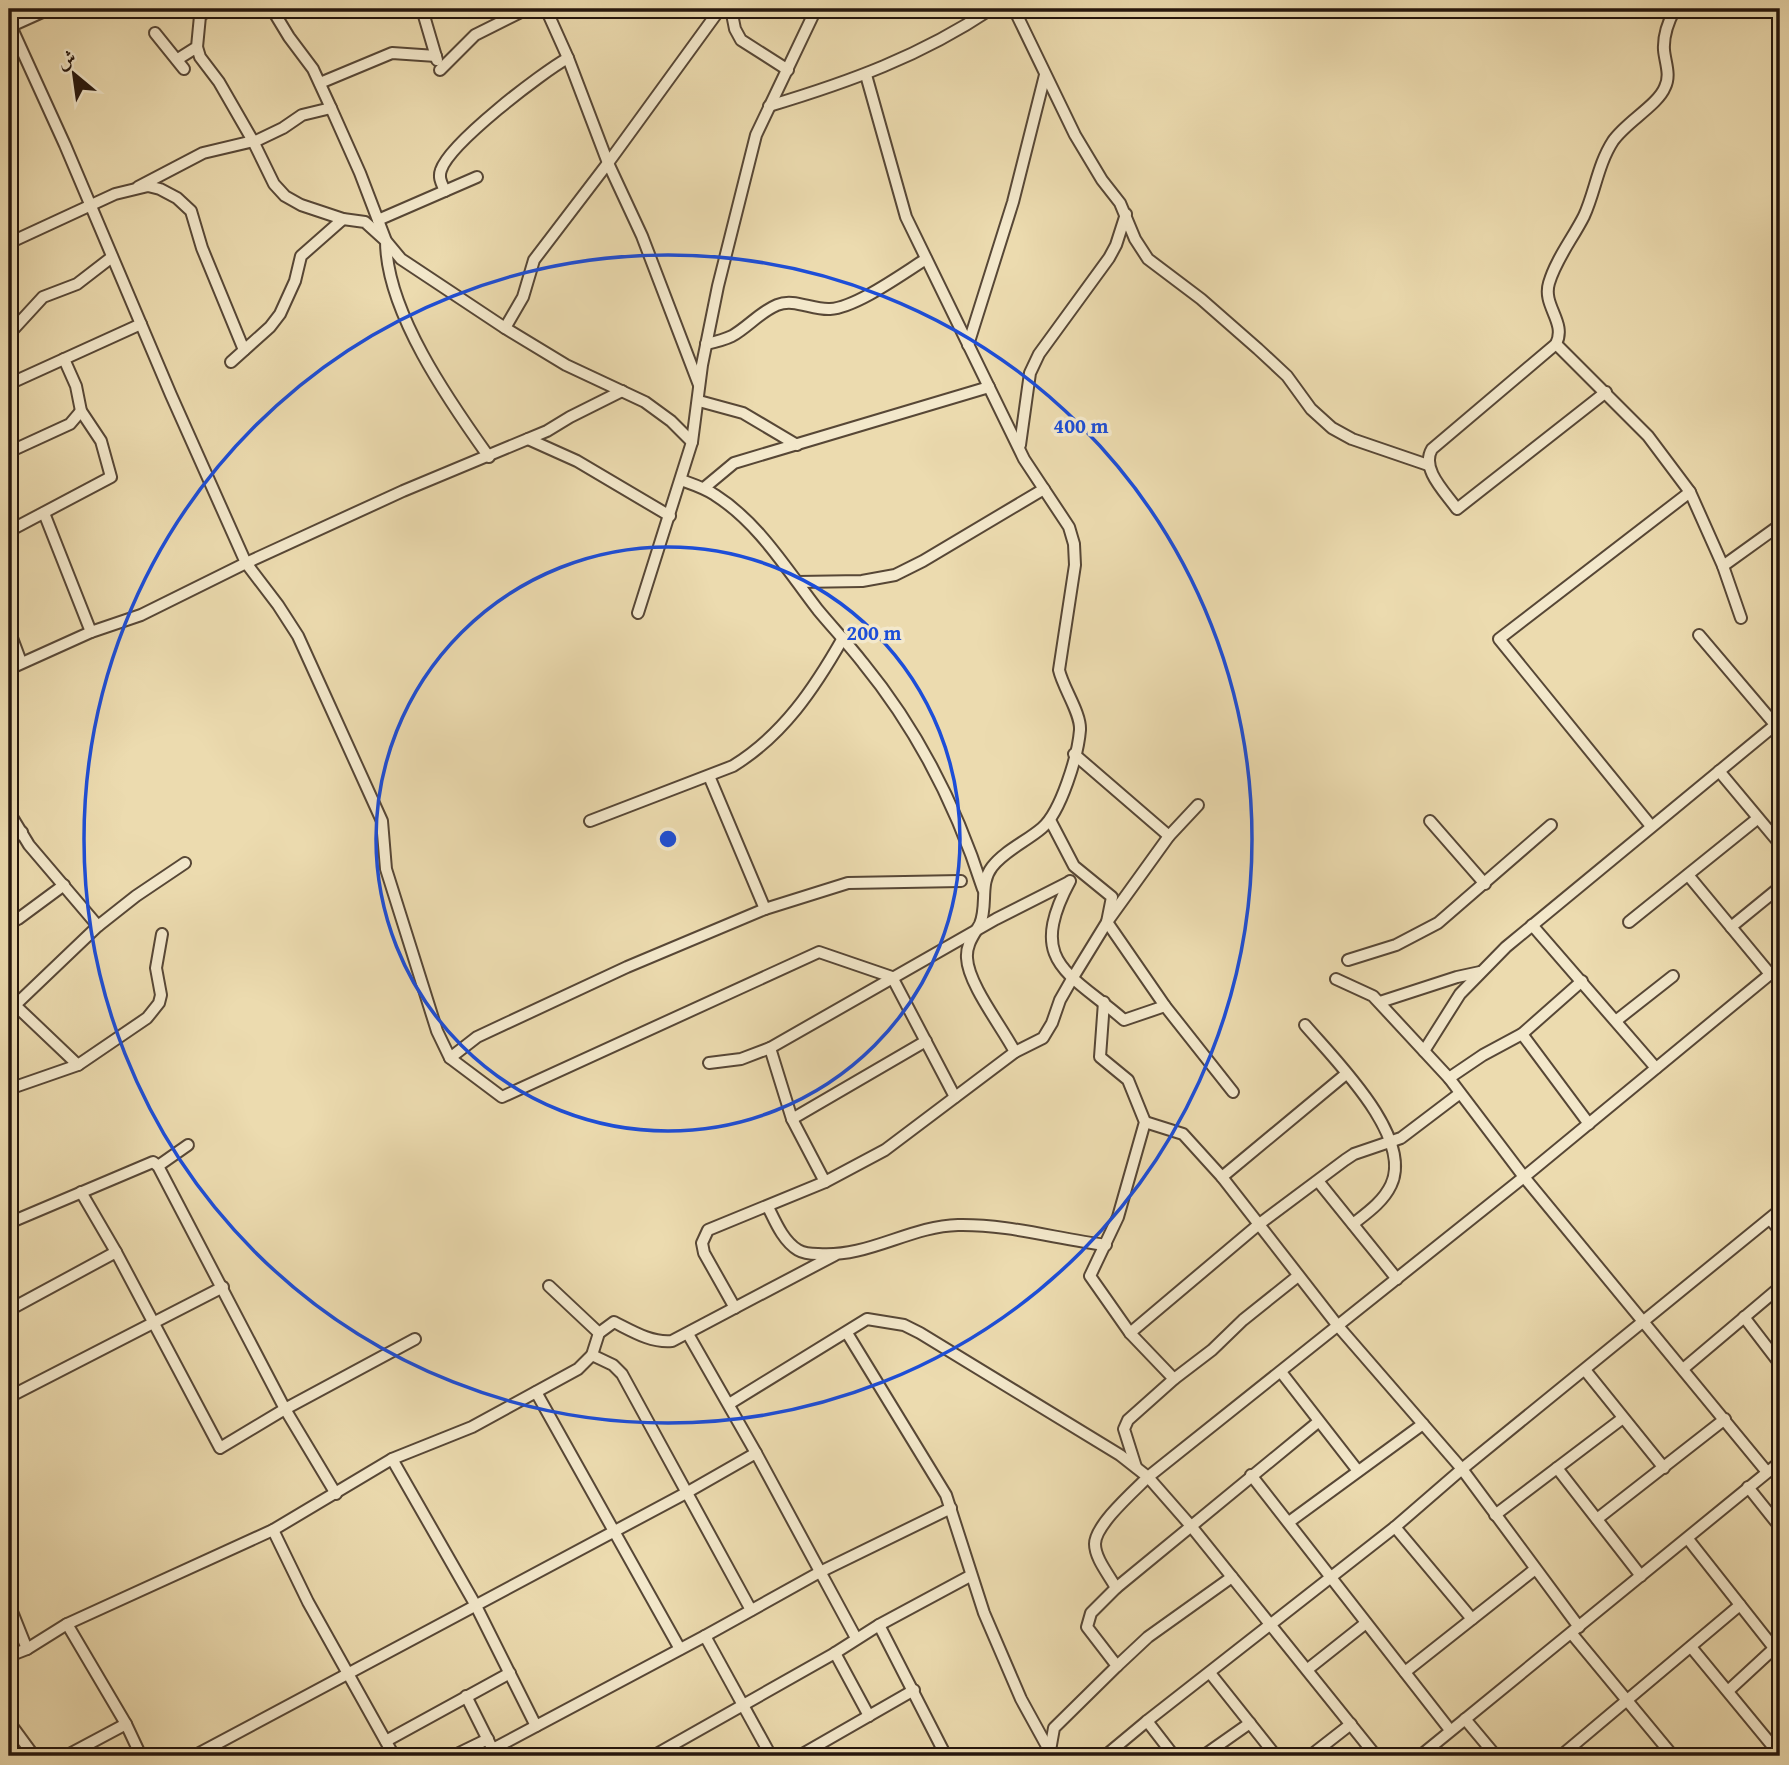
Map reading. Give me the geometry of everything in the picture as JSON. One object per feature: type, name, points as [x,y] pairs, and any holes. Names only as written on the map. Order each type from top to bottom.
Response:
[{"type":"street","points":[[48,9],[9,25],[65,145],[246,563],[298,636],[382,821],[386,869],[437,1031],[450,1058],[502,1097],[819,953],[891,977],[956,1097]]},
{"type":"street","points":[[210,9],[200,16],[197,47],[200,57],[219,82],[274,184],[285,196],[301,205],[343,219],[365,222],[386,241],[388,271],[406,319],[449,399],[489,457]]},
{"type":"street","points":[[272,9],[320,83],[392,250],[411,268],[566,365],[645,402],[671,421],[692,442]]},
{"type":"street","points":[[422,9],[440,69],[475,35],[527,9]]},
{"type":"street","points":[[546,9],[568,58],[608,163],[646,247],[700,389]]},
{"type":"street","points":[[505,328],[523,297],[534,260],[720,9]]},
{"type":"street","points":[[732,9],[735,29],[741,40],[788,70]]},
{"type":"street","points":[[638,613],[692,442],[706,344],[723,261],[756,135],[816,9],[838,9]]},
{"type":"street","points":[[769,106],[866,75],[959,30],[991,9]]},
{"type":"street","points":[[1014,9],[1090,161],[1126,214],[1135,239],[1148,259],[1219,314],[1258,349],[1287,376],[1311,409],[1332,428],[1352,439],[1428,465]]},
{"type":"street","points":[[1606,392],[1457,509],[1428,465],[1432,449],[1556,344],[1560,331],[1547,300],[1548,284],[1585,213],[1597,176],[1614,140],[1665,88],[1668,77],[1664,39],[1667,24],[1675,9]]},
{"type":"street","points":[[155,33],[184,69]]},
{"type":"street","points":[[178,59],[197,47]]},
{"type":"street","points":[[320,83],[392,53],[436,56]]},
{"type":"street","points":[[445,191],[440,179],[442,167],[465,140],[528,85],[568,58]]},
{"type":"street","points":[[866,75],[906,217],[1024,459],[1069,527],[1074,544],[1073,586],[1059,670],[1062,684],[1080,722],[1074,754],[1060,803],[1050,820],[993,865],[986,880],[983,913],[968,946],[969,969],[1015,1052]]},
{"type":"street","points":[[968,345],[1013,202],[1045,75]]},
{"type":"street","points":[[9,243],[115,194],[138,187],[203,153],[253,141],[283,128],[302,115],[331,108]]},
{"type":"street","points":[[377,220],[477,177]]},
{"type":"street","points":[[138,187],[160,189],[177,198],[191,211],[202,248],[244,350]]},
{"type":"street","points":[[1020,447],[1030,373],[1039,354],[1116,245],[1126,214]]},
{"type":"street","points":[[231,362],[270,327],[280,314],[289,298],[301,256],[343,219]]},
{"type":"street","points":[[9,334],[43,297],[77,284],[112,257]]},
{"type":"street","points":[[706,344],[734,335],[751,320],[781,303],[832,309],[852,303],[926,259]]},
{"type":"street","points":[[9,384],[141,324]]},
{"type":"street","points":[[1556,344],[1648,436],[1690,492],[1723,566],[1741,618]]},
{"type":"street","points":[[9,531],[111,477],[101,442],[81,411],[76,386],[64,359]]},
{"type":"street","points":[[704,488],[734,463],[989,387]]},
{"type":"street","points":[[9,669],[91,632],[141,615],[403,491],[547,431],[570,416],[622,391]]},
{"type":"street","points":[[699,401],[743,413],[797,445]]},
{"type":"street","points":[[9,453],[70,425],[81,411]]},
{"type":"street","points":[[528,439],[577,461],[670,516]]},
{"type":"street","points":[[681,480],[704,488],[746,521],[865,665],[933,770],[962,830],[984,892]]},
{"type":"street","points":[[798,582],[870,580],[895,575],[1044,489]]},
{"type":"street","points":[[1651,826],[1499,639],[1690,492]]},
{"type":"street","points":[[44,513],[91,632]]},
{"type":"street","points":[[1723,566],[1780,525]]},
{"type":"street","points":[[9,630],[21,662]]},
{"type":"street","points":[[1424,1051],[1460,994],[1480,972],[1651,826],[1779,725],[1699,635]]},
{"type":"street","points":[[590,821],[709,776],[752,754],[774,734],[817,682],[843,638]]},
{"type":"street","points":[[1074,754],[1169,835]]},
{"type":"street","points":[[1719,771],[1780,844]]},
{"type":"street","points":[[709,776],[765,909]]},
{"type":"street","points":[[735,1308],[704,1253],[703,1238],[712,1227],[825,1182],[886,1150],[1015,1052],[1035,1044],[1049,1030],[1060,1000],[1107,922],[1169,835],[1198,805]]},
{"type":"street","points":[[9,813],[29,845],[99,926]]},
{"type":"street","points":[[1629,922],[1757,819]]},
{"type":"street","points":[[1050,820],[1077,870],[1112,897],[1107,922],[1165,1006],[1233,1092]]},
{"type":"street","points":[[1430,821],[1485,884]]},
{"type":"street","points":[[1348,960],[1396,945],[1438,923],[1551,825]]},
{"type":"street","points":[[9,840],[22,832]]},
{"type":"street","points":[[78,1065],[12,1008],[99,926],[136,896],[185,863]]},
{"type":"street","points":[[1077,870],[1056,913],[1053,944],[1060,967],[1124,1020],[1165,1006]]},
{"type":"street","points":[[1688,876],[1770,974]]},
{"type":"street","points":[[450,1058],[477,1037],[627,967],[765,909],[848,883],[961,881]]},
{"type":"street","points":[[709,1063],[741,1059],[770,1048],[1020,905],[1069,882]]},
{"type":"street","points":[[9,924],[64,885]]},
{"type":"street","points":[[1731,927],[1780,887]]},
{"type":"street","points":[[1532,925],[1656,1068]]},
{"type":"street","points":[[9,1089],[78,1065],[146,1018],[159,1003],[161,987],[156,968],[162,934]]},
{"type":"street","points":[[1116,1588],[1097,1553],[1095,1542],[1105,1523],[1148,1477],[1524,1177],[1780,966]]},
{"type":"street","points":[[1380,1002],[1480,972]]},
{"type":"street","points":[[1617,1020],[1673,976]]},
{"type":"street","points":[[1336,979],[1359,988],[1380,1002],[1449,1079],[1524,1177],[1767,1472]]},
{"type":"street","points":[[1449,1079],[1483,1055],[1522,1034],[1582,981]]},
{"type":"street","points":[[1104,1002],[1100,1057],[1128,1080],[1146,1122],[1118,1217],[1090,1276],[1130,1333],[1174,1379]]},
{"type":"street","points":[[1305,1025],[1382,1122],[1395,1158],[1392,1184],[1376,1205],[1353,1224]]},
{"type":"street","points":[[1522,1034],[1589,1124]]},
{"type":"street","points":[[793,1119],[926,1041]]},
{"type":"street","points":[[770,1048],[793,1119],[825,1182]]},
{"type":"street","points":[[1222,1177],[1346,1074]]},
{"type":"street","points":[[1130,1333],[1258,1225],[1354,1154],[1413,1132],[1459,1094]]},
{"type":"street","points":[[1146,1122],[1182,1134],[1222,1177],[1338,1326],[1462,1469],[1576,1631],[1673,1756]]},
{"type":"street","points":[[158,1166],[188,1145]]},
{"type":"street","points":[[9,1223],[153,1162],[158,1166],[285,1409],[336,1494]]},
{"type":"street","points":[[1318,1181],[1397,1279]]},
{"type":"street","points":[[81,1192],[116,1252],[220,1448],[285,1409],[415,1339]]},
{"type":"street","points":[[768,1206],[782,1234],[798,1251],[835,1255]]},
{"type":"street","points":[[1105,1756],[1395,1527],[1462,1469],[1780,1210]]},
{"type":"street","points":[[1770,1219],[1780,1231]]},
{"type":"street","points":[[9,1656],[27,1649],[67,1624],[273,1530],[392,1459],[472,1427],[578,1369],[592,1355],[599,1333],[614,1322],[662,1342],[672,1341],[835,1255],[954,1225],[998,1227],[1106,1245]]},
{"type":"street","points":[[9,1310],[116,1252]]},
{"type":"street","points":[[1136,1467],[1124,1429],[1128,1420],[1298,1276]]},
{"type":"street","points":[[549,1286],[599,1333]]},
{"type":"street","points":[[9,1397],[223,1287]]},
{"type":"street","points":[[1683,1369],[1780,1287]]},
{"type":"street","points":[[1744,1317],[1780,1364]]},
{"type":"street","points":[[729,1404],[867,1319],[904,1325],[1120,1455],[1148,1477],[1272,1624],[1376,1756]]},
{"type":"street","points":[[847,1333],[933,1472],[951,1508],[984,1614],[1021,1699],[1049,1753]]},
{"type":"street","points":[[688,1334],[856,1638]]},
{"type":"street","points":[[592,1355],[613,1365],[622,1374],[751,1610]]},
{"type":"street","points":[[1585,1370],[1664,1468]]},
{"type":"street","points":[[1280,1372],[1358,1471]]},
{"type":"street","points":[[536,1392],[680,1649]]},
{"type":"street","points":[[1495,1515],[1623,1418]]},
{"type":"street","points":[[1597,1519],[1725,1419]]},
{"type":"street","points":[[1117,1666],[1087,1627],[1091,1614],[1116,1588],[1318,1422]]},
{"type":"street","points":[[1289,1522],[1423,1424]]},
{"type":"street","points":[[194,1756],[756,1453]]},
{"type":"street","points":[[392,1459],[475,1604],[536,1726]]},
{"type":"street","points":[[1420,1756],[1780,1462]]},
{"type":"street","points":[[1556,1468],[1641,1576]]},
{"type":"street","points":[[1251,1475],[1450,1730]]},
{"type":"street","points":[[1748,1487],[1780,1527]]},
{"type":"street","points":[[453,1756],[492,1748],[820,1572],[951,1508]]},
{"type":"street","points":[[1395,1527],[1472,1619]]},
{"type":"street","points":[[273,1530],[308,1602],[394,1756]]},
{"type":"street","points":[[1688,1539],[1740,1605],[1777,1645],[1728,1691]]},
{"type":"street","points":[[1405,1672],[1534,1570]]},
{"type":"street","points":[[653,1756],[668,1753],[742,1705],[835,1653],[878,1625],[970,1576]]},
{"type":"street","points":[[1049,1753],[1055,1728],[1117,1666],[1148,1637],[1232,1577]]},
{"type":"street","points":[[9,1604],[27,1649]]},
{"type":"street","points":[[1562,1756],[1740,1605]]},
{"type":"street","points":[[1308,1669],[1366,1623]]},
{"type":"street","points":[[67,1624],[126,1724],[141,1756]]},
{"type":"street","points":[[878,1625],[946,1756]]},
{"type":"street","points":[[705,1636],[771,1756]]},
{"type":"street","points":[[1691,1647],[1779,1755]]},
{"type":"street","points":[[835,1653],[869,1716]]},
{"type":"street","points":[[386,1741],[510,1673]]},
{"type":"street","points":[[1210,1673],[1276,1756]]},
{"type":"street","points":[[799,1756],[914,1690]]},
{"type":"street","points":[[467,1696],[492,1748]]},
{"type":"street","points":[[1465,1719],[1496,1756]]},
{"type":"street","points":[[1147,1721],[1174,1756]]},
{"type":"street","points":[[9,1722],[34,1756]]},
{"type":"street","points":[[1203,1756],[1250,1723]]},
{"type":"street","points":[[66,1756],[126,1724]]},
{"type":"street","points":[[1310,1756],[1351,1724]]}]
